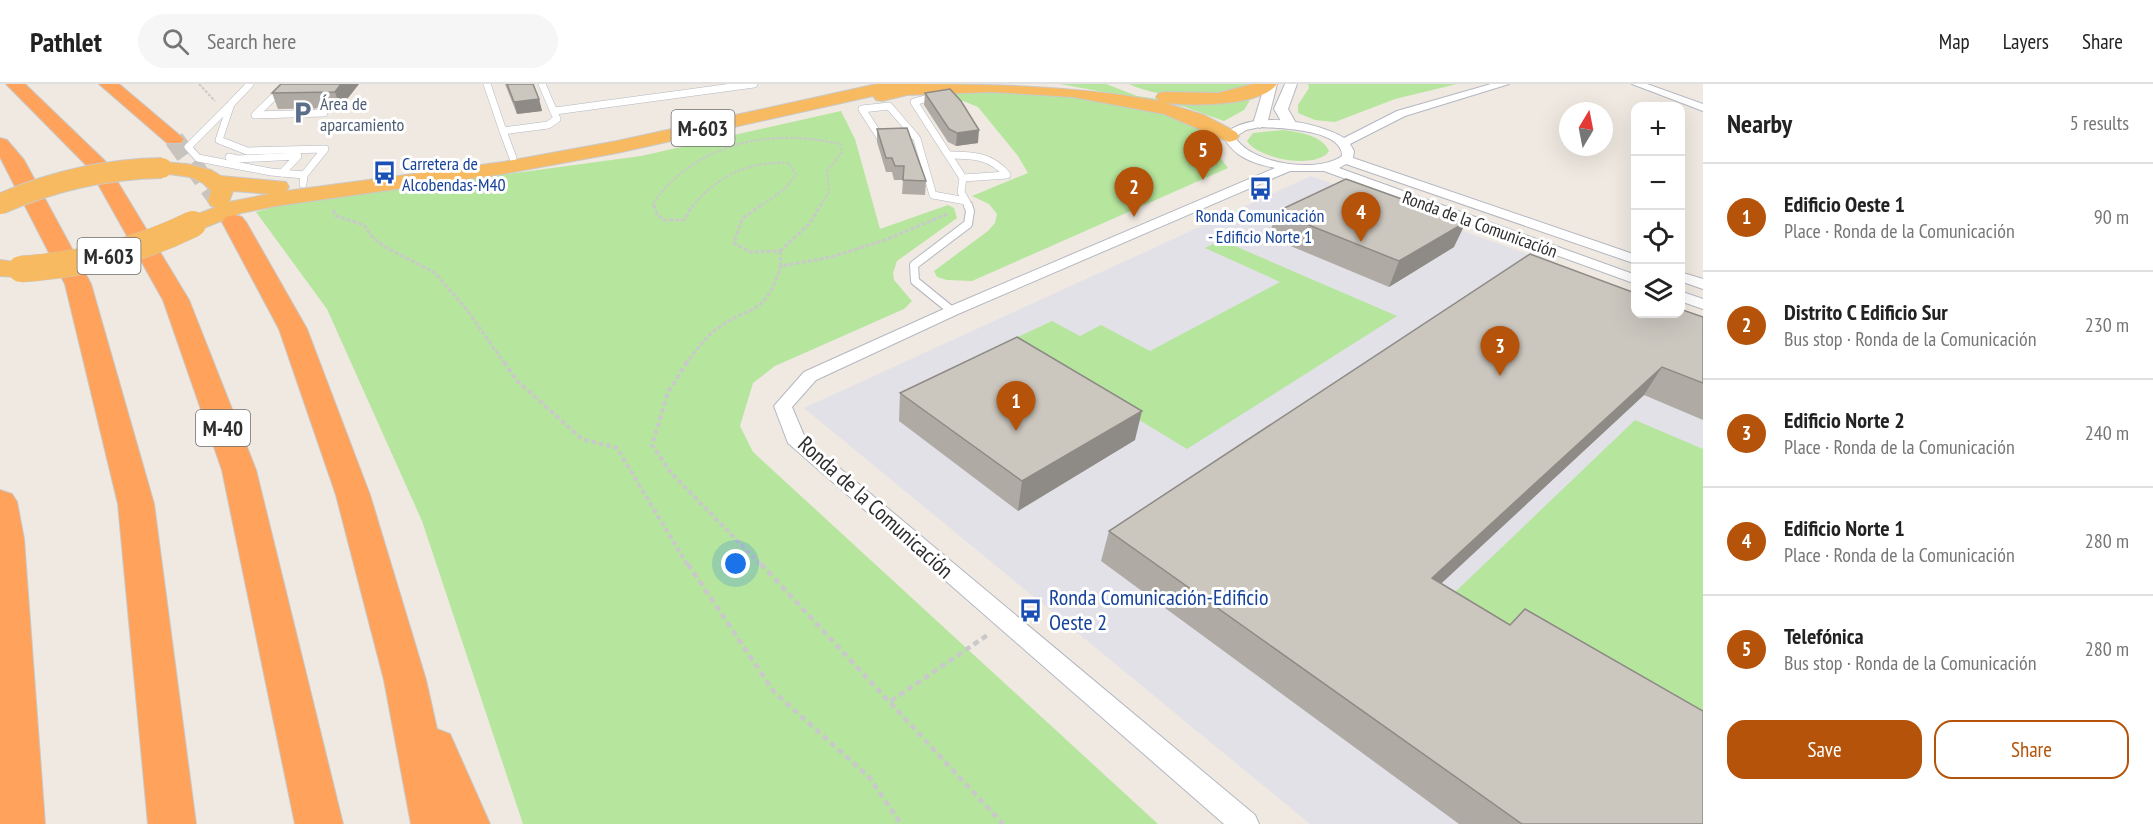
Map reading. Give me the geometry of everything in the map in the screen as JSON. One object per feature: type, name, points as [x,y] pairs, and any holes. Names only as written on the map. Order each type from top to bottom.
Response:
[{"type":"highway","name":"M-40","points":[[15,84],[98,165],[176,300],[239,470],[319,824]]},
{"type":"highway","points":[[108,84],[174,139]]},
{"type":"highway","points":[[770,106],[855,84]]},
{"type":"highway","name":"M-603","points":[[10,268],[66,265],[121,253],[152,243],[234,208],[276,199],[508,163],[870,84]]},
{"type":"highway","points":[[1118,84],[1155,96],[1190,100],[1225,99],[1250,93],[1269,84]]},
{"type":"highway","points":[[508,163],[577,160],[703,136],[898,88],[943,86],[1035,87],[1092,93],[1148,104],[1195,118],[1229,136]]},
{"type":"highway","points":[[898,88],[930,91]]},
{"type":"highway","points":[[0,144],[14,160],[78,284],[136,504],[172,824]]},
{"type":"highway","name":"M-603","points":[[0,204],[38,188],[91,174],[162,168],[216,171],[269,187],[303,180],[508,163]]},
{"type":"highway","name":"M-603","points":[[193,224],[205,217],[220,200],[222,190],[216,171]]},
{"type":"highway","points":[[234,222],[293,329],[353,495],[405,680],[435,824]]},
{"type":"highway","points":[[2,539],[21,824]]},
{"type":"highway","points":[[405,680],[466,824]]},
{"type":"street","points":[[1260,124],[1269,84]]},
{"type":"street","points":[[1290,125],[1281,109],[1292,84]]},
{"type":"street","points":[[1342,143],[1369,126],[1416,106],[1504,84]]},
{"type":"street","points":[[1637,84],[1703,108]]},
{"type":"street","points":[[1260,124],[1290,125],[1323,132],[1342,143],[1348,149],[1346,160],[1325,167],[1242,171],[1236,149],[1229,136],[1243,127],[1260,124]]},
{"type":"street","points":[[1323,132],[1369,126]]},
{"type":"street","name":"Ronda de la Comunicación","points":[[1346,160],[1631,259]]},
{"type":"street","name":"Ronda de la Comunicación","points":[[1245,824],[798,443],[783,406],[810,376],[952,311],[1242,171],[1288,167]]},
{"type":"street","name":"Ronda de la Comunicación","points":[[1325,167],[1631,279]]},
{"type":"street","points":[[1685,278],[1703,284]]},
{"type":"street","points":[[1685,298],[1703,304]]},
{"type":"lane","points":[[231,104],[219,140],[247,151],[325,149],[303,180],[282,173],[216,171],[198,158],[189,147],[250,84]]},
{"type":"lane","points":[[287,84],[255,115],[324,113]]},
{"type":"lane","points":[[487,84],[503,131],[508,163]]},
{"type":"lane","points":[[503,131],[555,123],[557,119],[555,111],[542,84]]},
{"type":"lane","points":[[555,111],[754,84]]},
{"type":"lane","points":[[930,91],[914,102],[963,178],[961,192],[970,211],[968,224],[914,265],[915,280],[952,311]]},
{"type":"lane","points":[[914,135],[880,137],[862,109],[889,106],[914,135],[917,139],[933,195],[967,203]]},
{"type":"lane","points":[[950,155],[984,156],[1002,168],[1007,175],[963,178]]},
{"type":"lane","points":[[216,171],[225,157],[237,159],[298,156],[282,173]]},
{"type":"path","points":[[799,137],[821,138],[840,144],[842,152],[827,171],[829,192],[809,224],[780,251],[755,253],[741,250],[734,243],[742,219],[786,189],[796,174],[788,163],[769,161],[730,173],[714,183],[698,198],[684,220],[674,222],[664,220],[657,214],[653,203],[661,188],[674,176],[716,151],[741,143],[799,137]]},
{"type":"path","points":[[781,266],[831,256],[885,240],[967,203]]},
{"type":"path","points":[[331,207],[336,216],[363,225],[372,237],[385,247],[435,273],[467,310],[516,380],[582,438],[617,448],[699,583],[774,692],[869,777],[901,824]]},
{"type":"path","points":[[780,251],[781,266],[774,289],[759,308],[715,331],[681,367],[668,392],[652,445],[671,473],[794,598],[1003,824]]},
{"type":"path","points":[[891,701],[1008,622]]},
{"type":"shaded area","points":[[1311,176],[1631,292],[1631,318],[1685,318],[1685,310],[1703,317],[1703,824],[1310,824],[804,408]]},
{"type":"green space","points":[[1060,84],[1106,84],[1137,96],[1200,105],[1250,100],[1244,110],[1224,121],[1185,107]]},
{"type":"green space","points":[[1129,84],[1251,84],[1225,94],[1191,97],[1156,93]]},
{"type":"green space","points":[[1308,84],[1457,84],[1395,99],[1335,122],[1315,120],[1298,113],[1298,105],[1309,88]]},
{"type":"green space","points":[[980,89],[1065,95],[1154,112],[1204,132],[1202,142],[1217,153],[1228,168],[972,281],[947,280],[937,277],[934,271],[988,231],[995,223],[997,214],[989,204],[972,196],[1028,173],[1018,156],[978,107],[941,92]]},
{"type":"green space","points":[[841,111],[855,139],[880,229],[948,205],[954,208],[957,218],[897,261],[893,273],[894,280],[912,301],[904,309],[775,366],[753,383],[740,426],[753,452],[1158,824],[523,824],[422,521],[327,309],[256,212],[281,205],[641,156]]},
{"type":"green space","points":[[1283,130],[1315,138],[1321,141],[1329,151],[1313,160],[1288,160],[1263,153],[1247,141],[1253,133]]},
{"type":"green space","points":[[1221,240],[1397,316],[1187,449],[1009,341],[1052,321],[1080,336],[1101,325],[1150,351],[1280,282],[1205,248]]},
{"type":"green space","points":[[1635,420],[1703,449],[1703,742],[1453,594]]},
{"type":"building","points":[[281,84],[341,84],[335,92],[272,93]]},
{"type":"building","points":[[507,84],[533,84],[539,99],[514,102]]},
{"type":"building","points":[[950,89],[961,101],[979,130],[957,133],[949,129],[925,93]]},
{"type":"building","points":[[907,128],[926,181],[903,180],[904,166],[895,166],[892,158],[886,158],[877,129]]},
{"type":"building","points":[[1346,179],[1466,222],[1399,261],[1276,212]]},
{"type":"building","points":[[1530,254],[1631,292],[1631,318],[1685,318],[1685,311],[1703,317],[1703,383],[1662,367],[1432,578],[1510,625],[1525,609],[1703,711],[1703,824],[1522,824],[1109,531]]},
{"type":"building","points":[[1017,337],[1142,411],[1022,481],[900,393]]},
{"type":"tunnel","points":[[174,139],[219,201]]},
{"type":"place","name":"Área de aparcamiento","points":[[302,113]]},
{"type":"place","name":"Carretera de Alcobendas-M40","points":[[384,173]]},
{"type":"place","name":"Telefónica","points":[[1203,180]]},
{"type":"place","name":"Ronda Comunicación - Edificio Norte 1","points":[[1260,189]]},
{"type":"place","name":"Distrito C Edificio Sur","points":[[1134,217]]},
{"type":"place","name":"Edificio Norte 1","points":[[1361,242]]},
{"type":"place","name":"Edificio Norte 2","points":[[1500,376]]},
{"type":"place","name":"Edificio Oeste 1","points":[[1016,431]]},
{"type":"place","name":"Ronda Comunicación-Edificio Oeste 2","points":[[1031,610]]}]
